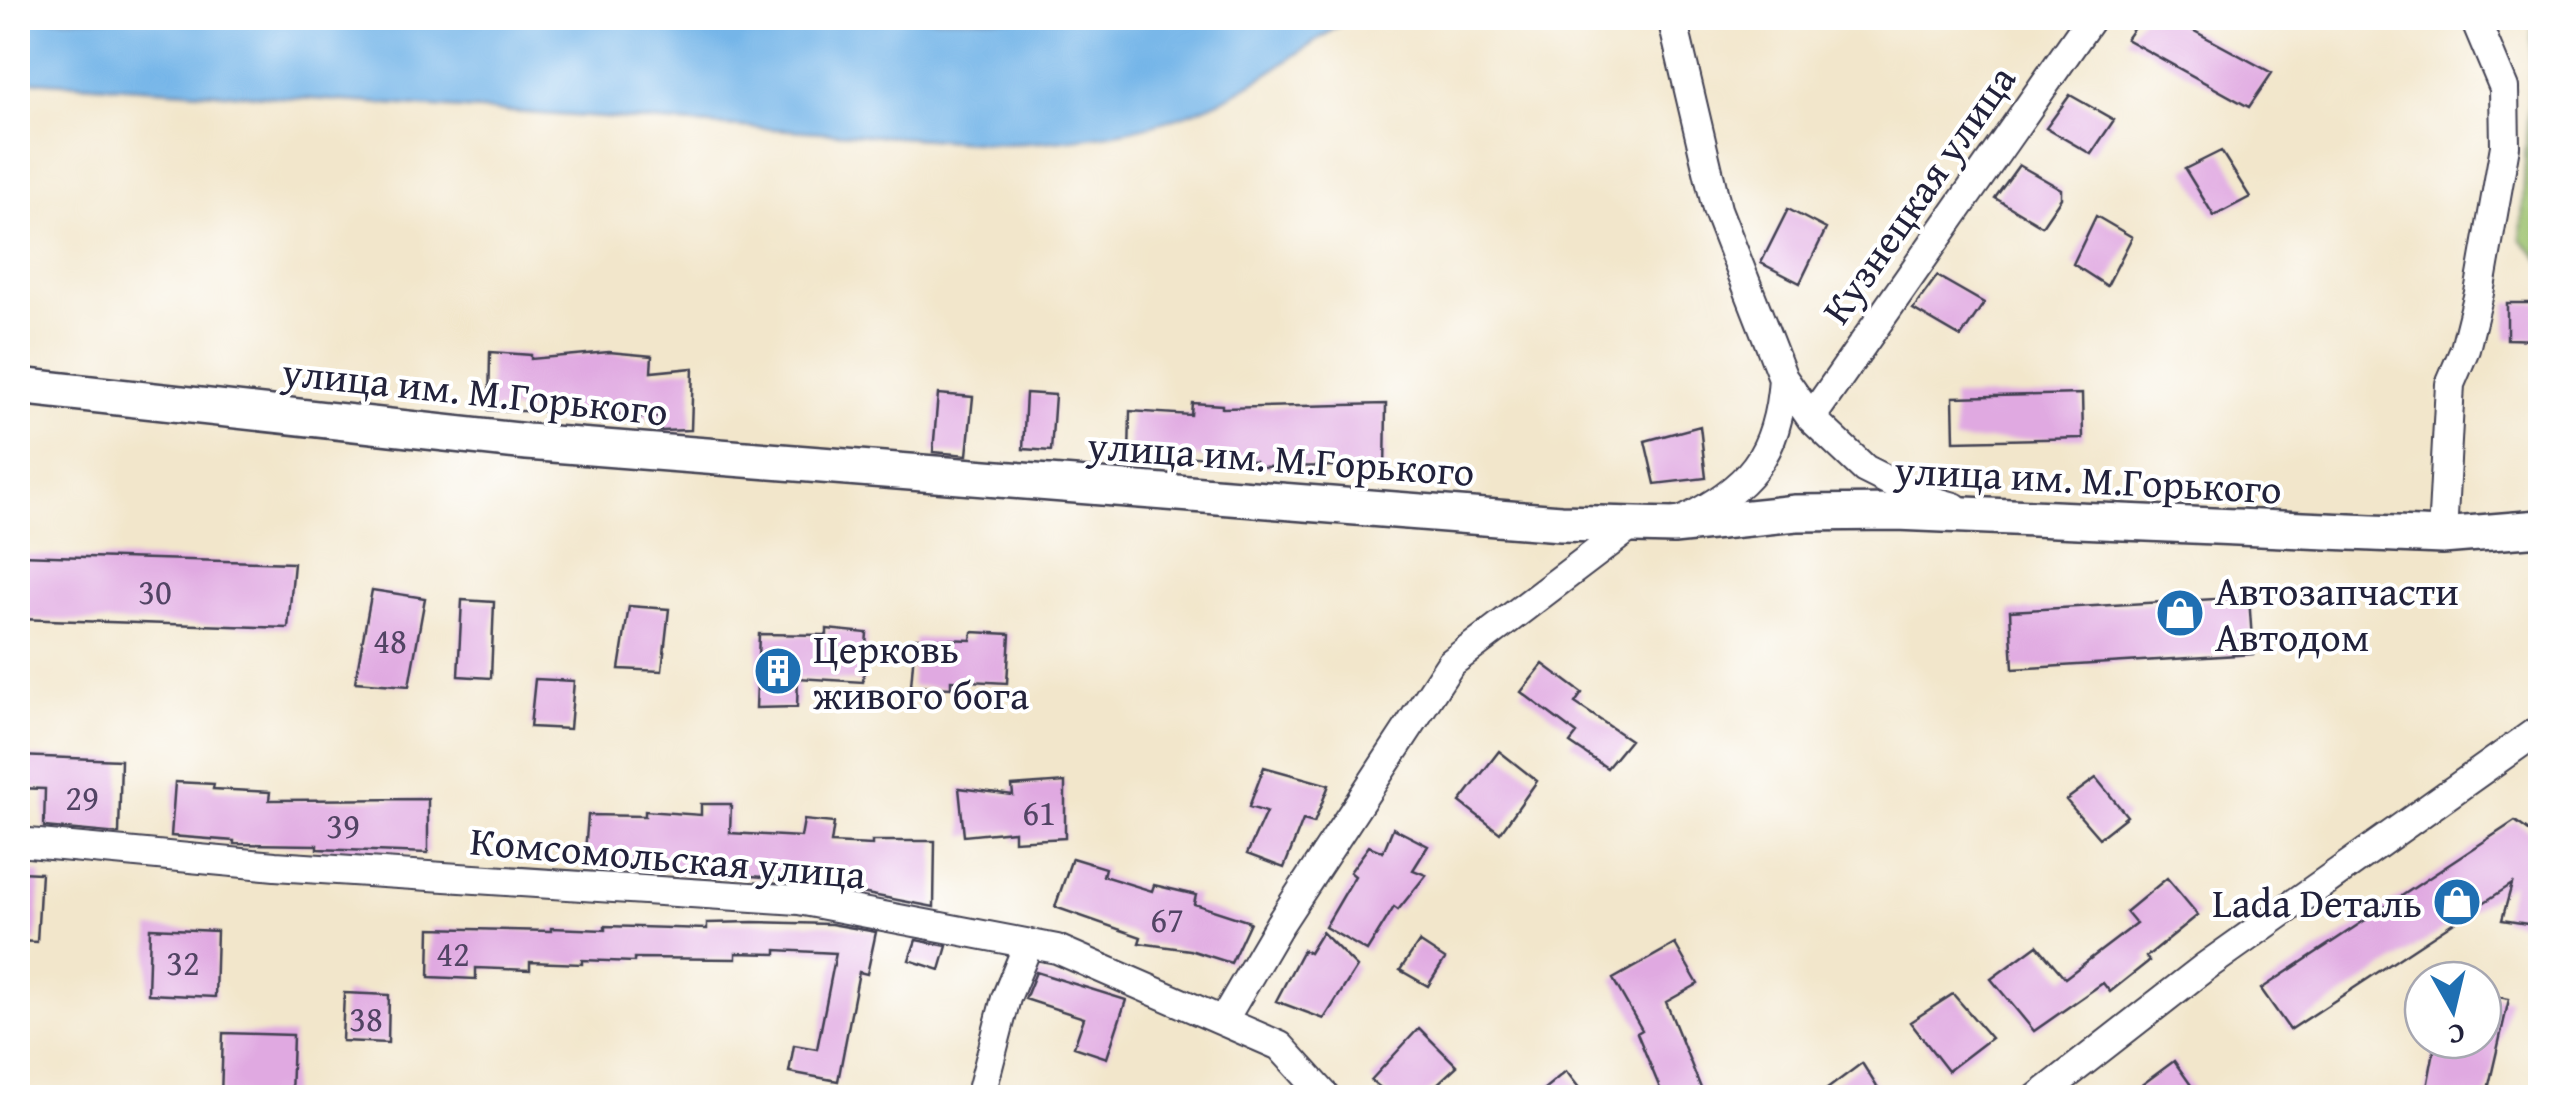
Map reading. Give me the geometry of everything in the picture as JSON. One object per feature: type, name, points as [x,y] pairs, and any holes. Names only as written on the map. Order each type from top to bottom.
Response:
[{"type":"main road","name":"улица им. М.Горького","points":[[18,386],[527,442],[1630,526],[1674,526],[1841,511],[2442,536],[2540,528]]},
{"type":"street","points":[[1673,18],[1717,209],[1783,378],[1811,418],[1866,469],[1923,498],[1985,516]]},
{"type":"street","name":"Кузнецкая улица","points":[[1811,418],[2091,18]]},
{"type":"street","points":[[2442,536],[2450,384],[2465,349],[2478,294],[2505,146],[2504,88],[2475,19]]},
{"type":"street","points":[[1674,526],[1719,502],[1754,471],[1773,432],[1782,402],[1783,378]]},
{"type":"street","points":[[1224,1020],[1279,925],[1451,664],[1630,526]]},
{"type":"street","points":[[2037,1098],[2205,967],[2540,729]]},
{"type":"street","name":"Комсомольская улица","points":[[18,842],[275,866],[800,900],[1057,949],[1280,1046],[1327,1098]]},
{"type":"street","points":[[980,1098],[1006,998],[1028,944]]},
{"type":"green space","points":[[2533,18],[2540,18],[2540,260],[2521,239]]},
{"type":"water","points":[[18,18],[1350,18],[1235,93],[1180,117],[1094,137],[1005,144],[18,80]]},
{"type":"building","points":[[2141,18],[2170,18],[2272,73],[2249,107],[2126,39]]},
{"type":"building","points":[[2070,95],[2114,120],[2091,154],[2046,128]]},
{"type":"building","points":[[2221,151],[2250,197],[2214,216],[2185,169]]},
{"type":"building","points":[[2019,165],[2061,189],[2061,198],[2042,226],[1995,198]]},
{"type":"building","points":[[1788,209],[1826,229],[1800,283],[1761,263]]},
{"type":"building","points":[[2096,216],[2132,237],[2107,286],[2073,264]]},
{"type":"building","points":[[1937,276],[1984,303],[1961,337],[1913,309]]},
{"type":"building","points":[[2507,303],[2540,303],[2540,340],[2507,339]]},
{"type":"building","points":[[490,352],[531,355],[531,359],[609,352],[652,356],[651,372],[693,368],[691,430],[660,431],[661,417],[489,410]]},
{"type":"building","points":[[1026,393],[1055,395],[1051,451],[1023,449]]},
{"type":"building","points":[[938,394],[973,397],[967,455],[933,452]]},
{"type":"building","points":[[2082,394],[2083,438],[1954,441],[1953,397]]},
{"type":"building","points":[[1192,403],[1222,408],[1386,404],[1385,475],[1350,475],[1350,466],[1254,467],[1255,461],[1181,456],[1180,463],[1129,459],[1130,411],[1191,415]]},
{"type":"building","points":[[1700,426],[1706,478],[1655,484],[1645,441]]},
{"type":"building","points":[[18,555],[294,563],[288,628],[18,619]]},
{"type":"building","points":[[372,590],[425,598],[409,686],[355,682]]},
{"type":"building","points":[[2249,597],[2253,654],[2013,669],[2010,611]]},
{"type":"building","points":[[462,600],[494,602],[491,678],[458,676]]},
{"type":"building","points":[[629,606],[669,609],[662,671],[619,669]]},
{"type":"building","points":[[827,629],[867,633],[863,682],[798,678],[797,707],[756,708],[759,634],[827,635]]},
{"type":"building","points":[[972,632],[1010,634],[1007,683],[951,680],[951,688],[911,686],[915,638],[971,640]]},
{"type":"building","points":[[1543,664],[1582,693],[1575,703],[1630,740],[1607,768],[1570,743],[1577,734],[1521,692]]},
{"type":"building","points":[[535,679],[574,681],[570,729],[530,727]]},
{"type":"building","points":[[1499,751],[1537,781],[1500,833],[1460,802]]},
{"type":"building","points":[[18,756],[121,760],[119,834],[44,827],[45,789],[18,788]]},
{"type":"building","points":[[1264,767],[1329,785],[1314,823],[1303,820],[1284,868],[1247,854],[1266,812],[1249,807]]},
{"type":"building","points":[[2096,778],[2127,816],[2099,838],[2066,800]]},
{"type":"building","points":[[175,782],[270,792],[269,800],[428,799],[428,853],[234,844],[171,836]]},
{"type":"building","points":[[1065,782],[1065,838],[1014,841],[1014,831],[964,836],[959,788],[1013,795],[1012,786]]},
{"type":"building","points":[[701,804],[731,804],[730,833],[801,837],[804,820],[834,823],[831,843],[935,841],[934,907],[789,879],[739,875],[740,872],[584,864],[588,815],[645,816],[645,811],[701,815]]},
{"type":"building","points":[[2515,821],[2540,839],[2540,893],[2534,925],[2502,920],[2512,884],[2290,1030],[2261,989]]},
{"type":"building","points":[[1393,828],[1428,846],[1413,870],[1426,875],[1398,910],[1394,907],[1367,951],[1325,927],[1355,876],[1350,872],[1369,846],[1383,852]]},
{"type":"building","points":[[1072,858],[1105,868],[1103,876],[1152,891],[1154,885],[1196,895],[1194,904],[1250,922],[1231,963],[1190,950],[1139,943],[1141,937],[1055,907]]},
{"type":"building","points":[[18,872],[41,873],[37,942],[18,941]]},
{"type":"building","points":[[2167,878],[2198,915],[2110,992],[2103,983],[2034,1031],[1991,979],[2037,945],[2065,978],[2136,924],[2126,912]]},
{"type":"building","points":[[707,923],[831,924],[876,932],[867,974],[859,972],[838,1081],[789,1072],[794,1045],[817,1049],[836,953],[776,950],[776,954],[736,953],[736,959],[530,962],[530,970],[476,968],[476,979],[429,977],[430,928],[707,929]]},
{"type":"building","points":[[150,928],[217,931],[215,997],[148,994]]},
{"type":"building","points":[[1322,932],[1357,967],[1324,1019],[1276,1001],[1303,950],[1309,953]]},
{"type":"building","points":[[916,940],[947,946],[940,970],[909,960]]},
{"type":"building","points":[[1419,942],[1445,959],[1428,986],[1400,970]]},
{"type":"building","points":[[1675,944],[1698,984],[1666,1002],[1705,1098],[1664,1098],[1637,1033],[1642,1030],[1613,979]]},
{"type":"building","points":[[1036,972],[1126,1000],[1107,1058],[1074,1047],[1084,1018],[1025,999]]},
{"type":"building","points":[[344,993],[389,995],[388,1043],[342,1041]]},
{"type":"building","points":[[1953,994],[1991,1038],[1948,1071],[1910,1022]]},
{"type":"building","points":[[2503,998],[2509,999],[2503,1025]]},
{"type":"building","points":[[1419,1028],[1457,1066],[1422,1098],[1393,1098],[1371,1080]]},
{"type":"building","points":[[223,1033],[293,1035],[291,1098],[221,1098]]},
{"type":"building","points":[[2432,1060],[2495,1060],[2486,1098],[2425,1098]]},
{"type":"building","points":[[2174,1061],[2200,1098],[2124,1098]]},
{"type":"building","points":[[1862,1063],[1884,1098],[1815,1098]]},
{"type":"building","points":[[1566,1071],[1587,1098],[1533,1098]]},
{"type":"place","name":"Автозапчасти Автодом","points":[[2180,613]]},
{"type":"place","name":"Церковь живого бога","points":[[778,671]]},
{"type":"place","name":"Lada Dеталь","points":[[2457,902]]}]
